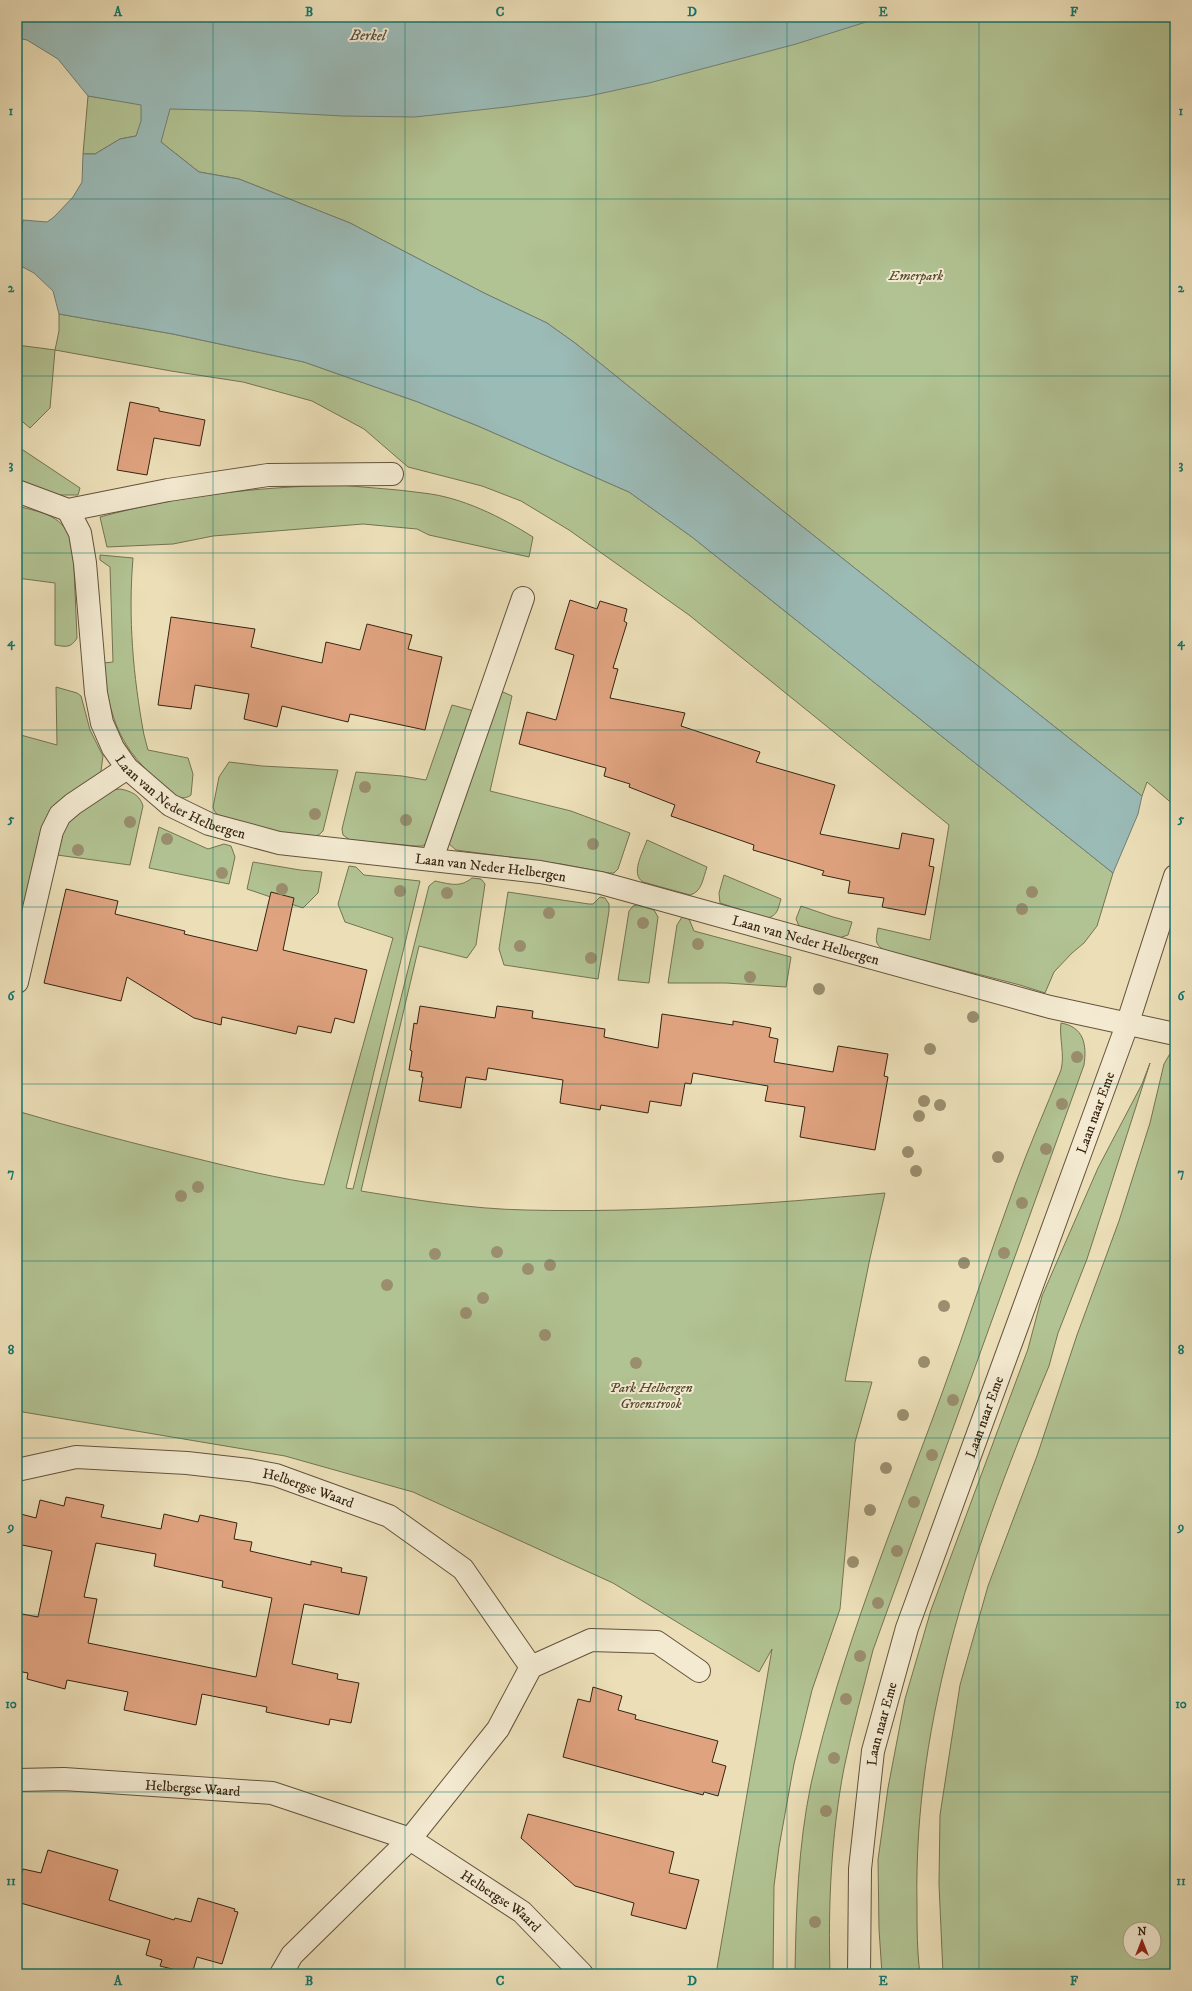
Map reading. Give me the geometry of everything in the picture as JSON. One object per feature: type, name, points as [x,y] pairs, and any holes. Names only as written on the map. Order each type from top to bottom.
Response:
[{"type":"street","points":[[17,491],[68,510],[168,490],[268,475],[392,474]]},
{"type":"street","name":"Laan van Neder Helbergen","points":[[68,510],[80,533],[84,556],[96,693],[102,723],[113,748],[127,768],[170,805],[209,824],[279,843],[540,872],[601,883],[1050,1007],[1127,1025],[1175,1034]]},
{"type":"street","points":[[432,859],[523,598]]},
{"type":"street","points":[[17,982],[52,831],[60,815],[73,804],[127,768]]},
{"type":"street","name":"Laan naar Eme","points":[[860,1973],[860,1869],[873,1751],[907,1628],[1127,1025],[1175,876]]},
{"type":"street","name":"Helbergse Waard","points":[[17,1470],[76,1458],[187,1463],[249,1470],[276,1475],[389,1516],[463,1569],[532,1667]]},
{"type":"street","points":[[281,1974],[292,1955],[410,1839],[498,1729],[532,1667],[591,1640],[657,1642],[699,1671]]},
{"type":"street","name":"Helbergse Waard","points":[[17,1780],[64,1779],[272,1793],[410,1839],[522,1912],[582,1974]]},
{"type":"green space","name":"Emerpark","points":[[122,17],[1175,17],[1175,806],[1147,782],[1142,796],[803,527],[575,343],[547,323],[484,293],[350,223],[239,179],[199,172],[161,142],[138,132],[136,136],[120,139],[95,154],[83,154],[88,96],[114,100]]},
{"type":"green space","points":[[59,314],[173,334],[304,362],[418,402],[478,426],[629,492],[692,537],[1113,873],[1097,926],[1084,943],[1054,972],[1045,993],[1020,985],[884,950],[876,941],[878,928],[930,940],[949,825],[689,615],[569,530],[521,501],[482,486],[408,467],[364,429],[312,401],[243,382],[171,371],[55,350],[59,331]]},
{"type":"green space","points":[[17,345],[55,350],[50,408],[30,428],[17,417]]},
{"type":"green space","points":[[17,446],[80,488],[78,495],[58,495],[17,485]]},
{"type":"green space","points":[[341,485],[403,490],[438,495],[467,503],[508,522],[533,537],[529,557],[429,535],[417,529],[363,524],[213,536],[173,544],[107,547],[100,517],[160,503],[250,490]]},
{"type":"green space","points":[[17,506],[36,511],[58,521],[69,535],[73,545],[77,638],[73,644],[68,646],[55,645],[55,583],[17,578]]},
{"type":"green space","points":[[100,555],[133,558],[131,602],[132,646],[144,735],[148,750],[188,758],[193,774],[191,795],[188,797],[184,798],[177,796],[149,773],[127,746],[119,732],[109,701],[103,663],[113,662],[110,567],[100,560]]},
{"type":"green space","points":[[56,687],[77,693],[81,696],[90,730],[103,756],[101,771],[97,779],[64,802],[21,917],[17,920],[17,863],[20,850],[17,849],[17,734],[57,745]]},
{"type":"green space","points":[[503,692],[512,696],[490,791],[571,811],[630,833],[618,869],[614,873],[561,864],[456,850],[448,843],[499,693]]},
{"type":"green space","points":[[452,705],[474,711],[427,843],[422,846],[416,846],[350,840],[343,835],[342,829],[356,772],[402,776],[426,780]]},
{"type":"green space","points":[[229,762],[262,766],[338,770],[323,831],[315,836],[296,835],[253,826],[228,819],[217,814],[213,807],[219,777]]},
{"type":"green space","points":[[120,789],[137,796],[142,802],[143,806],[130,865],[57,855],[66,822],[112,790]]},
{"type":"green space","points":[[159,827],[208,849],[224,844],[231,846],[235,857],[229,884],[149,868]]},
{"type":"green space","points":[[647,840],[707,867],[700,888],[690,895],[643,882],[639,878],[637,868]]},
{"type":"green space","points":[[253,862],[322,872],[318,893],[303,908],[247,889]]},
{"type":"green space","name":"Park Helbergen Groenstrook","points":[[349,866],[356,867],[364,875],[420,881],[346,1188],[353,1189],[429,886],[435,881],[459,884],[472,878],[481,879],[485,884],[476,945],[467,958],[419,946],[361,1191],[423,1201],[485,1208],[571,1211],[706,1207],[885,1193],[845,1381],[872,1382],[855,1442],[840,1609],[812,1690],[794,1764],[779,1847],[774,1886],[773,1974],[716,1974],[772,1649],[759,1672],[613,1583],[413,1492],[285,1456],[17,1411],[17,1111],[103,1135],[224,1165],[307,1183],[324,1185],[393,938],[345,922],[338,904]]},
{"type":"green space","points":[[724,875],[781,899],[775,913],[771,917],[767,918],[720,903],[719,893]]},
{"type":"green space","points":[[508,892],[589,904],[593,904],[600,897],[605,898],[609,904],[609,911],[598,979],[504,965],[499,949]]},
{"type":"green space","points":[[637,905],[654,910],[658,917],[649,983],[618,980],[629,911],[633,906]]},
{"type":"green space","points":[[801,906],[852,922],[848,935],[839,938],[799,926],[796,919]]},
{"type":"green space","points":[[682,917],[689,919],[694,931],[791,957],[786,987],[726,983],[668,983],[677,925]]},
{"type":"green space","points":[[1061,1023],[1075,1028],[1082,1038],[1085,1051],[1084,1065],[873,1650],[854,1724],[844,1768],[833,1845],[830,1897],[830,1974],[795,1974],[800,1855],[811,1784],[823,1734],[837,1685],[887,1540],[951,1370],[1020,1170],[1061,1070]]},
{"type":"green space","points":[[1175,1045],[1175,1974],[943,1974],[939,1884],[940,1815],[960,1685],[988,1586],[1037,1456],[1077,1335],[1119,1221],[1150,1123],[1164,1064]]},
{"type":"green space","points":[[1150,1063],[1087,1259],[1058,1333],[1049,1366],[997,1496],[954,1629],[938,1696],[926,1765],[919,1834],[917,1922],[920,1974],[882,1974],[879,1929],[878,1860],[888,1788],[905,1699],[931,1610],[1028,1349],[1042,1296],[1098,1168],[1142,1084]]},
{"type":"water","name":"Berkel","points":[[17,17],[882,17],[796,44],[649,83],[589,96],[506,107],[415,117],[343,116],[250,111],[170,109],[161,142],[199,172],[239,179],[350,223],[484,293],[547,323],[575,343],[803,527],[1142,796],[1138,814],[1113,873],[692,537],[629,492],[478,426],[418,402],[304,362],[173,334],[59,314],[53,291],[34,273],[17,264],[23,220],[47,222],[54,217],[73,197],[82,182],[83,154],[95,154],[120,139],[136,136],[141,121],[141,105],[88,96],[58,59],[27,40],[17,38]]},
{"type":"building","points":[[130,402],[159,408],[159,411],[205,420],[200,446],[154,438],[147,475],[117,470]]},
{"type":"building","points":[[570,600],[597,609],[600,601],[627,609],[624,621],[627,623],[613,668],[618,669],[610,698],[685,713],[681,726],[760,752],[756,762],[835,785],[820,834],[899,849],[902,833],[934,839],[929,866],[934,867],[925,915],[882,907],[884,898],[848,893],[850,881],[822,875],[824,871],[753,850],[754,845],[671,816],[675,805],[629,787],[630,784],[604,776],[606,768],[519,744],[527,712],[556,720],[574,655],[555,649]]},
{"type":"building","points":[[171,617],[255,629],[251,647],[322,663],[326,642],[360,650],[367,624],[412,635],[408,649],[442,657],[425,730],[350,714],[348,722],[282,706],[277,727],[244,719],[249,694],[195,685],[191,709],[158,705]]},
{"type":"building","points":[[66,889],[118,901],[115,914],[185,931],[184,934],[257,951],[271,892],[294,898],[283,950],[367,970],[354,1023],[335,1018],[331,1033],[298,1026],[296,1034],[222,1017],[221,1025],[194,1018],[127,977],[121,1001],[44,983]]},
{"type":"building","points":[[420,1006],[495,1018],[497,1006],[533,1011],[532,1018],[605,1029],[604,1037],[658,1048],[662,1014],[733,1025],[733,1021],[771,1028],[769,1037],[778,1039],[774,1062],[833,1072],[838,1046],[888,1054],[884,1076],[888,1077],[875,1150],[800,1137],[805,1107],[765,1101],[768,1086],[693,1073],[691,1084],[685,1083],[681,1106],[650,1101],[648,1113],[601,1105],[600,1110],[560,1103],[563,1080],[488,1068],[486,1080],[466,1077],[461,1108],[419,1101],[423,1077],[421,1077],[422,1072],[409,1070],[414,1023],[417,1024]]},
{"type":"building","points":[[66,1497],[104,1505],[101,1517],[161,1529],[164,1514],[198,1522],[200,1515],[237,1523],[234,1539],[252,1542],[250,1551],[311,1565],[311,1561],[342,1568],[341,1572],[367,1577],[359,1615],[304,1604],[292,1664],[338,1674],[337,1679],[359,1683],[351,1723],[330,1719],[329,1725],[266,1712],[267,1707],[202,1694],[196,1725],[124,1710],[128,1692],[67,1680],[65,1689],[27,1679],[28,1673],[17,1671],[17,1613],[38,1617],[52,1551],[17,1544],[17,1513],[36,1518],[40,1500],[64,1506]],"holes":[[[96,1543],[156,1554],[154,1566],[223,1581],[222,1587],[272,1598],[256,1677],[88,1643],[97,1599],[84,1597]]]},
{"type":"building","points":[[593,1687],[622,1696],[618,1710],[636,1715],[635,1719],[718,1741],[712,1762],[726,1766],[718,1796],[704,1792],[703,1795],[563,1757],[578,1699],[590,1702]]},
{"type":"building","points":[[528,1814],[674,1852],[669,1873],[699,1880],[686,1929],[631,1915],[634,1903],[575,1886],[521,1838]]},
{"type":"building","points":[[48,1850],[118,1870],[109,1900],[174,1920],[175,1918],[191,1922],[198,1898],[235,1909],[234,1911],[238,1912],[222,1964],[197,1957],[192,1974],[160,1966],[162,1960],[146,1955],[150,1940],[17,1902],[17,1889],[23,1869],[41,1873]]}]
